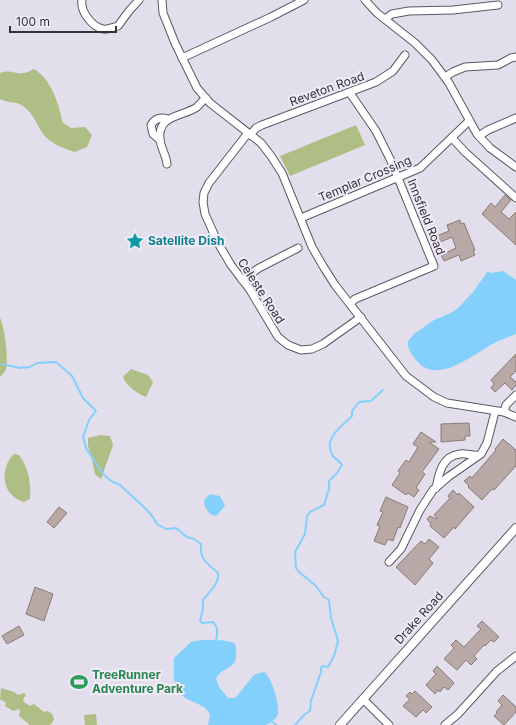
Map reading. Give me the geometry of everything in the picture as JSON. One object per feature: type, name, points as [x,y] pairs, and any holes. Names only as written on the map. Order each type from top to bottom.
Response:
[{"type":"street","points":[[82,0],[86,16],[95,25],[103,30],[118,26],[139,0]]},
{"type":"street","points":[[162,0],[164,13],[182,58],[197,88],[214,106],[261,143],[271,156],[282,173],[312,247],[322,266],[406,376],[422,389],[447,403],[495,412],[504,412],[516,417]]},
{"type":"street","points":[[182,58],[304,0]]},
{"type":"street","points":[[365,0],[415,43],[432,60],[456,95],[479,136],[490,148],[516,166]]},
{"type":"street","points":[[386,19],[392,14],[409,11],[453,10],[498,5]]},
{"type":"street","name":"Reveton Road","points":[[249,134],[262,125],[376,82],[393,71],[405,55]]},
{"type":"street","points":[[445,78],[453,72],[465,68],[498,65],[516,57]]},
{"type":"street","name":"Innsfield Road","points":[[350,93],[376,132],[391,161],[434,266],[356,299],[350,304]]},
{"type":"street","points":[[167,164],[166,155],[160,140],[153,134],[151,125],[154,120],[159,118],[168,119],[197,107],[206,98]]},
{"type":"street","points":[[479,136],[488,130],[516,118]]},
{"type":"street","points":[[160,140],[164,124],[168,119]]},
{"type":"street","name":"Templar Crossing","points":[[301,218],[420,168],[469,120]]},
{"type":"street","name":"Celeste Road","points":[[249,134],[209,184],[204,193],[203,202],[205,214],[218,243],[231,265],[278,337],[288,345],[301,350],[312,349],[323,344],[361,317]]},
{"type":"street","points":[[452,138],[465,152],[516,198]]},
{"type":"street","points":[[242,280],[298,248]]},
{"type":"street","points":[[504,412],[506,406],[516,395]]},
{"type":"street","points":[[389,562],[402,549],[420,510],[436,488],[448,477],[481,454],[487,443],[495,412]]},
{"type":"street","points":[[436,488],[439,472],[443,463],[452,456],[462,454],[471,456],[481,454]]},
{"type":"street","name":"Drake Road","points":[[340,725],[516,528]]},
{"type":"street","points":[[444,725],[458,714],[497,671],[516,656]]},
{"type":"street","points":[[363,699],[388,725]]},
{"type":"green space","points":[[34,69],[50,86],[63,123],[71,128],[85,127],[92,135],[87,147],[75,152],[58,146],[43,134],[32,116],[23,106],[0,99],[0,73],[26,73]]},
{"type":"green space","points":[[356,125],[365,145],[290,176],[280,156]]},
{"type":"green space","points":[[0,318],[4,335],[7,365],[0,377]]},
{"type":"green space","points":[[131,369],[148,375],[153,382],[146,397],[139,394],[127,384],[123,377]]},
{"type":"green space","points":[[100,435],[110,436],[113,445],[101,479],[95,474],[88,446],[88,438]]},
{"type":"green space","points":[[14,454],[19,455],[29,476],[30,499],[24,502],[10,493],[5,480],[6,466]]},
{"type":"green space","points":[[1,688],[14,692],[18,695],[24,693],[26,695],[23,699],[24,702],[30,706],[34,704],[44,712],[48,711],[53,715],[54,720],[50,725],[30,725],[19,716],[19,709],[13,711],[5,706],[6,703],[0,700]]},
{"type":"green space","points":[[96,714],[97,725],[85,725],[84,715]]},
{"type":"water","points":[[488,271],[491,273],[503,271],[516,280],[516,334],[496,342],[467,360],[445,369],[434,370],[425,367],[416,360],[411,353],[408,346],[408,341],[414,334],[434,320],[451,313],[458,308],[473,292]]},
{"type":"water","points":[[210,494],[220,496],[225,506],[216,516],[210,514],[205,507],[204,500]]},
{"type":"water","points":[[201,640],[224,641],[235,644],[236,659],[234,664],[219,674],[216,679],[219,687],[228,698],[235,698],[256,674],[264,672],[267,674],[274,690],[278,708],[278,714],[274,720],[266,725],[208,725],[210,715],[207,710],[203,706],[183,696],[178,691],[174,678],[174,658],[191,642]]},
{"type":"building","points":[[505,195],[511,200],[501,212],[509,219],[516,212],[516,245],[482,214],[491,203],[495,207]]},
{"type":"building","points":[[460,220],[461,224],[464,223],[475,250],[473,251],[475,255],[461,261],[459,255],[444,261],[441,255],[456,248],[452,237],[436,244],[434,237],[449,231],[447,225]]},
{"type":"building","points":[[516,354],[516,371],[510,377],[516,382],[516,385],[512,390],[505,383],[495,392],[491,388],[494,384],[491,380]]},
{"type":"building","points":[[469,423],[470,436],[465,436],[465,440],[441,442],[441,424]]},
{"type":"building","points":[[421,432],[436,442],[429,442],[439,449],[422,472],[425,474],[416,488],[419,490],[414,497],[408,493],[406,495],[392,485],[400,473],[398,471],[406,460],[409,462],[418,447],[413,444]]},
{"type":"building","points":[[503,439],[516,450],[516,466],[494,490],[492,489],[482,500],[468,487],[469,486],[464,481],[470,476],[472,478],[496,450],[495,449]]},
{"type":"building","points":[[453,490],[458,495],[459,493],[474,507],[455,529],[454,527],[444,538],[430,526],[431,524],[427,519],[430,516],[437,519],[434,515],[450,498],[448,496]]},
{"type":"building","points":[[386,497],[408,507],[393,541],[388,539],[385,545],[374,541],[380,526],[377,525],[383,512],[380,511]]},
{"type":"building","points":[[59,507],[67,513],[54,528],[47,522]]},
{"type":"building","points":[[429,539],[439,547],[429,559],[433,563],[415,585],[396,567],[421,541],[425,544]]},
{"type":"building","points":[[35,587],[53,594],[44,621],[26,614]]},
{"type":"building","points":[[482,621],[499,637],[494,642],[491,640],[485,646],[484,645],[474,656],[477,659],[471,665],[466,660],[457,670],[444,659],[454,648],[451,645],[456,640],[464,647],[481,629],[477,626]]},
{"type":"building","points":[[19,626],[24,635],[7,644],[2,636]]},
{"type":"building","points":[[437,666],[454,683],[448,690],[444,687],[440,692],[438,690],[435,694],[426,685],[436,674],[433,671]]},
{"type":"building","points":[[415,691],[432,707],[426,713],[423,710],[416,717],[403,706],[410,699],[406,696],[410,692],[412,694]]},
{"type":"building","points":[[503,695],[516,707],[516,712],[504,725],[494,716],[502,705],[498,701]]},
{"type":"waterway","points":[[2,364],[20,368],[30,367],[37,363],[56,362],[72,376],[83,398],[96,411],[89,420],[83,437],[86,448],[103,474],[111,481],[120,485],[146,509],[157,524],[166,529],[176,528],[187,537],[194,539],[201,544],[203,558],[218,573],[216,584],[203,600],[203,609],[200,621],[202,623],[213,622],[215,624],[217,631],[216,641]]},
{"type":"waterway","points":[[295,725],[305,714],[310,711],[311,700],[321,668],[323,666],[328,667],[334,656],[338,641],[331,618],[329,600],[324,597],[315,585],[296,568],[295,552],[305,534],[307,516],[310,512],[324,505],[329,489],[329,481],[342,465],[333,456],[330,450],[331,439],[338,429],[352,416],[352,411],[359,402],[371,401],[383,390]]},
{"type":"waterway","points":[[272,722],[277,725]]},
{"type":"place","name":"Satellite Dish","points":[[135,241]]},
{"type":"place","name":"TreeRunner Adventure Park","points":[[79,682]]}]
